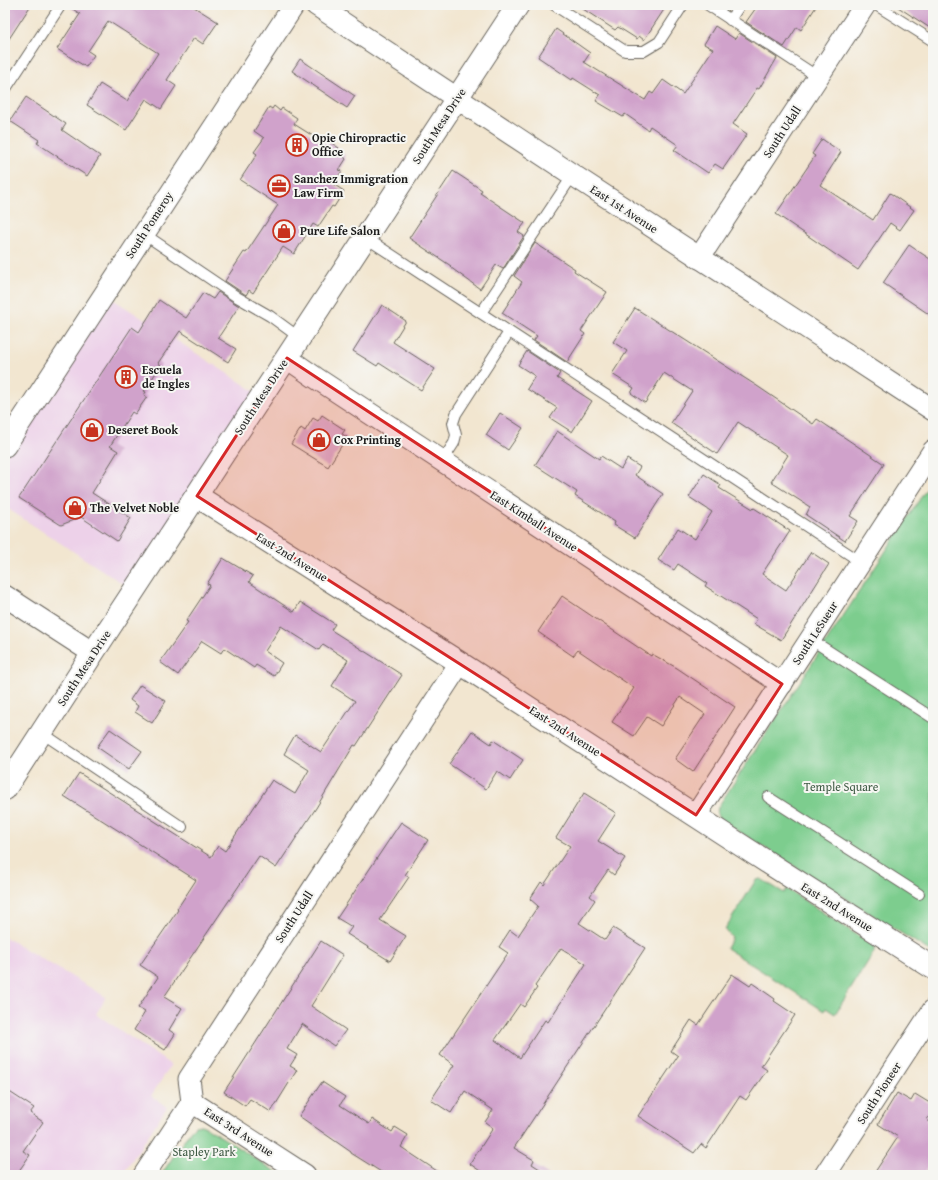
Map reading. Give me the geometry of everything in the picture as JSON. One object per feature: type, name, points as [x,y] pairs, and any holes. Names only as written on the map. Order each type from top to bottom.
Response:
[{"type":"main road","name":"South Mesa Drive","points":[[5,790],[93,653],[518,5]]},
{"type":"main road","name":"East 2nd Avenue","points":[[197,496],[460,663],[757,856],[933,968]]},
{"type":"street","name":"South Pomeroy","points":[[5,446],[294,5]]},
{"type":"street","name":"East 1st Avenue","points":[[316,5],[699,258],[933,410]]},
{"type":"street","name":"South Udall","points":[[699,258],[865,5]]},
{"type":"street","name":"East Kimball Avenue","points":[[287,358],[782,684]]},
{"type":"street","name":"South LeSueur","points":[[696,815],[933,451]]},
{"type":"street","points":[[5,596],[93,653]]},
{"type":"street","name":"South Udall","points":[[192,1102],[189,1079],[460,663]]},
{"type":"street","name":"South Pioneer","points":[[825,1175],[933,1010]]},
{"type":"street","points":[[144,1175],[192,1102]]},
{"type":"street","name":"East 3rd Avenue","points":[[192,1102],[305,1175]]},
{"type":"lane","points":[[5,90],[61,5]]},
{"type":"lane","points":[[554,5],[625,52],[644,51],[659,42],[683,5]]},
{"type":"lane","points":[[708,5],[818,77]]},
{"type":"lane","points":[[730,20],[740,5]]},
{"type":"lane","points":[[876,5],[933,41]]},
{"type":"lane","points":[[481,313],[573,175]]},
{"type":"lane","points":[[144,234],[237,296],[270,316],[300,338]]},
{"type":"lane","points":[[366,238],[861,562]]},
{"type":"lane","points":[[443,460],[454,443],[456,435],[453,423],[456,414],[509,332]]},
{"type":"lane","points":[[810,639],[933,718]]},
{"type":"lane","points":[[42,733],[182,827]]},
{"type":"lane","points":[[768,797],[919,894]]},
{"type":"highlighted area","points":[[287,358],[782,684],[696,815],[197,496]]},
{"type":"shaded area","points":[[105,294],[262,396],[134,591],[5,507],[5,446]]},
{"type":"shaded area","points":[[5,937],[106,997],[96,1014],[171,1065],[151,1096],[167,1107],[122,1175],[5,1175]]},
{"type":"green space","name":"Temple Square","points":[[933,479],[933,953],[719,819],[717,814],[718,807]]},
{"type":"green space","points":[[761,879],[784,893],[787,889],[874,946],[874,952],[835,1014],[826,1008],[824,1011],[726,948],[732,938],[725,929],[756,880]]},
{"type":"green space","name":"Stapley Park","points":[[201,1125],[281,1175],[161,1175],[191,1130],[195,1126]]},
{"type":"building","points":[[5,5],[31,5],[5,45]]},
{"type":"building","points":[[67,5],[191,5],[218,22],[203,44],[194,38],[167,80],[176,86],[161,109],[146,99],[126,130],[87,105],[100,84],[127,101],[158,53],[108,21],[88,51],[94,55],[86,67],[57,49],[80,14]]},
{"type":"building","points":[[577,5],[667,5],[644,40],[639,36],[637,39],[618,27],[615,30]]},
{"type":"building","points":[[758,5],[817,5],[801,30],[797,27],[784,47],[746,22]]},
{"type":"building","points":[[895,5],[933,5],[933,30]]},
{"type":"building","points":[[715,26],[735,39],[739,33],[777,58],[759,89],[757,88],[733,124],[747,134],[723,169],[715,164],[708,173],[674,150],[678,145],[650,126],[648,130],[625,114],[623,117],[596,101],[600,95],[573,78],[572,80],[538,57],[556,29],[590,53],[584,62],[645,100],[650,92],[653,94],[663,80],[683,94],[713,49],[704,44]]},
{"type":"building","points":[[300,59],[355,96],[347,108],[292,71]]},
{"type":"building","points":[[26,97],[66,124],[62,130],[100,156],[87,176],[37,143],[39,140],[10,121]]},
{"type":"building","points":[[274,106],[280,111],[282,108],[297,118],[294,124],[324,143],[327,140],[339,148],[337,150],[345,155],[344,157],[346,159],[339,170],[342,171],[333,184],[344,191],[334,207],[332,206],[318,227],[313,224],[294,254],[283,247],[253,293],[249,290],[246,295],[225,281],[244,252],[246,253],[278,205],[240,180],[257,154],[254,152],[264,138],[254,131],[269,107],[272,109]]},
{"type":"building","points":[[822,139],[841,152],[820,185],[873,220],[890,193],[914,210],[900,230],[890,223],[858,270],[776,214],[815,156],[812,154]]},
{"type":"building","points":[[453,171],[482,190],[480,193],[525,223],[518,232],[524,236],[503,269],[496,265],[480,289],[450,267],[451,266],[409,238]]},
{"type":"building","points":[[535,243],[575,269],[574,271],[607,292],[581,331],[585,334],[567,362],[534,340],[537,336],[502,313],[522,282],[514,276]]},
{"type":"building","points":[[909,245],[933,261],[933,317],[883,283]]},
{"type":"building","points":[[218,292],[239,306],[218,338],[236,349],[228,362],[180,331],[158,363],[161,365],[144,391],[146,392],[144,395],[147,397],[135,414],[132,412],[110,446],[118,451],[92,493],[131,518],[117,541],[81,517],[61,525],[19,498],[132,327],[139,332],[159,300],[186,318],[203,293],[213,299]]},
{"type":"building","points":[[382,305],[406,321],[393,342],[435,369],[421,390],[379,363],[377,366],[353,351]]},
{"type":"building","points":[[635,308],[757,386],[813,424],[817,419],[884,464],[850,516],[858,521],[845,541],[806,515],[810,507],[771,482],[788,455],[738,422],[717,454],[671,423],[692,391],[664,373],[645,403],[631,393],[634,388],[612,374],[627,351],[613,342]]},
{"type":"building","points":[[527,351],[560,373],[557,378],[592,401],[572,432],[550,418],[557,408],[527,389],[535,376],[518,365]]},
{"type":"building","points":[[500,413],[523,428],[508,450],[486,435]]},
{"type":"building","name":"Cox Printing","points":[[322,415],[345,430],[342,434],[347,437],[328,467],[291,444],[301,428],[305,431],[313,418],[318,421]]},
{"type":"building","points":[[557,431],[599,459],[601,456],[621,469],[627,459],[640,467],[635,475],[663,494],[635,538],[614,525],[615,522],[575,496],[577,492],[535,465]]},
{"type":"building","points":[[704,474],[721,485],[719,488],[790,531],[762,574],[786,590],[811,552],[829,564],[781,640],[754,624],[757,619],[705,586],[707,583],[678,564],[674,570],[658,560],[678,528],[695,539],[712,512],[689,497]]},
{"type":"building","points":[[223,558],[253,576],[249,582],[294,612],[300,602],[335,624],[331,630],[402,675],[356,746],[354,745],[316,808],[276,868],[259,856],[164,997],[182,1008],[169,1030],[175,1034],[165,1050],[134,1030],[145,1012],[138,1008],[158,977],[140,965],[178,910],[177,909],[196,880],[64,796],[79,773],[211,857],[218,846],[225,851],[272,780],[295,794],[309,770],[284,754],[295,735],[321,752],[355,701],[332,686],[348,660],[323,644],[319,650],[281,626],[265,651],[282,663],[274,676],[256,665],[254,668],[224,648],[221,653],[202,641],[178,675],[160,662],[188,622],[186,621],[210,585],[207,584]]},
{"type":"building","points":[[562,596],[651,656],[652,654],[677,668],[735,707],[693,772],[675,759],[705,714],[680,697],[661,726],[647,717],[634,736],[612,722],[634,688],[578,650],[573,656],[538,632]]},
{"type":"building","points":[[140,685],[166,701],[152,723],[135,712],[138,706],[130,700]]},
{"type":"building","points":[[110,729],[142,751],[129,769],[97,747]]},
{"type":"building","points":[[472,731],[491,744],[493,740],[523,760],[510,780],[497,771],[486,789],[449,764]]},
{"type":"building","points":[[584,793],[616,813],[598,841],[625,858],[614,875],[608,870],[590,896],[595,900],[579,923],[605,940],[613,928],[645,948],[514,1148],[534,1160],[532,1164],[549,1175],[486,1175],[470,1164],[493,1128],[485,1122],[493,1110],[465,1091],[451,1113],[431,1100],[454,1065],[440,1055],[508,953],[499,947],[510,930],[518,936],[538,906],[530,899],[541,882],[544,885],[570,846],[556,838]],"holes":[[[561,948],[586,964],[548,1022],[545,1020],[520,1058],[495,1040],[520,1004],[524,1007],[537,988],[535,986]]]},
{"type":"building","points":[[401,822],[428,840],[405,875],[409,877],[380,920],[406,936],[390,961],[347,934],[352,927],[337,918]]},
{"type":"building","points":[[321,941],[343,955],[311,1006],[346,1030],[334,1046],[302,1024],[287,1049],[297,1055],[290,1066],[297,1070],[271,1112],[250,1099],[245,1106],[224,1092]]},
{"type":"building","points":[[732,974],[750,986],[752,983],[775,999],[774,1001],[795,1015],[761,1066],[767,1070],[746,1100],[740,1096],[706,1148],[701,1144],[694,1153],[638,1116],[678,1056],[671,1051],[691,1020],[698,1025]]},
{"type":"building","points":[[322,1082],[345,1097],[340,1105],[369,1124],[372,1119],[392,1132],[395,1127],[408,1135],[401,1147],[443,1175],[386,1175],[351,1153],[299,1116]]},
{"type":"building","points":[[5,1089],[34,1108],[30,1113],[43,1122],[23,1151],[30,1155],[16,1175],[5,1175]]},
{"type":"building","points":[[897,1093],[911,1101],[915,1094],[933,1105],[933,1109],[927,1120],[933,1124],[933,1161],[923,1175],[873,1175],[898,1137],[878,1124]]},
{"type":"place","name":"Opie Chiropractic Office","points":[[297,145]]},
{"type":"place","name":"Sanchez Immigration Law Firm","points":[[279,186]]},
{"type":"place","name":"Pure Life Salon","points":[[284,231]]},
{"type":"place","name":"Escuela de Ingles","points":[[126,377]]},
{"type":"place","name":"Deseret Book","points":[[92,430]]},
{"type":"place","name":"Cox Printing","points":[[319,440]]},
{"type":"place","name":"The Velvet Noble","points":[[75,508]]}]
